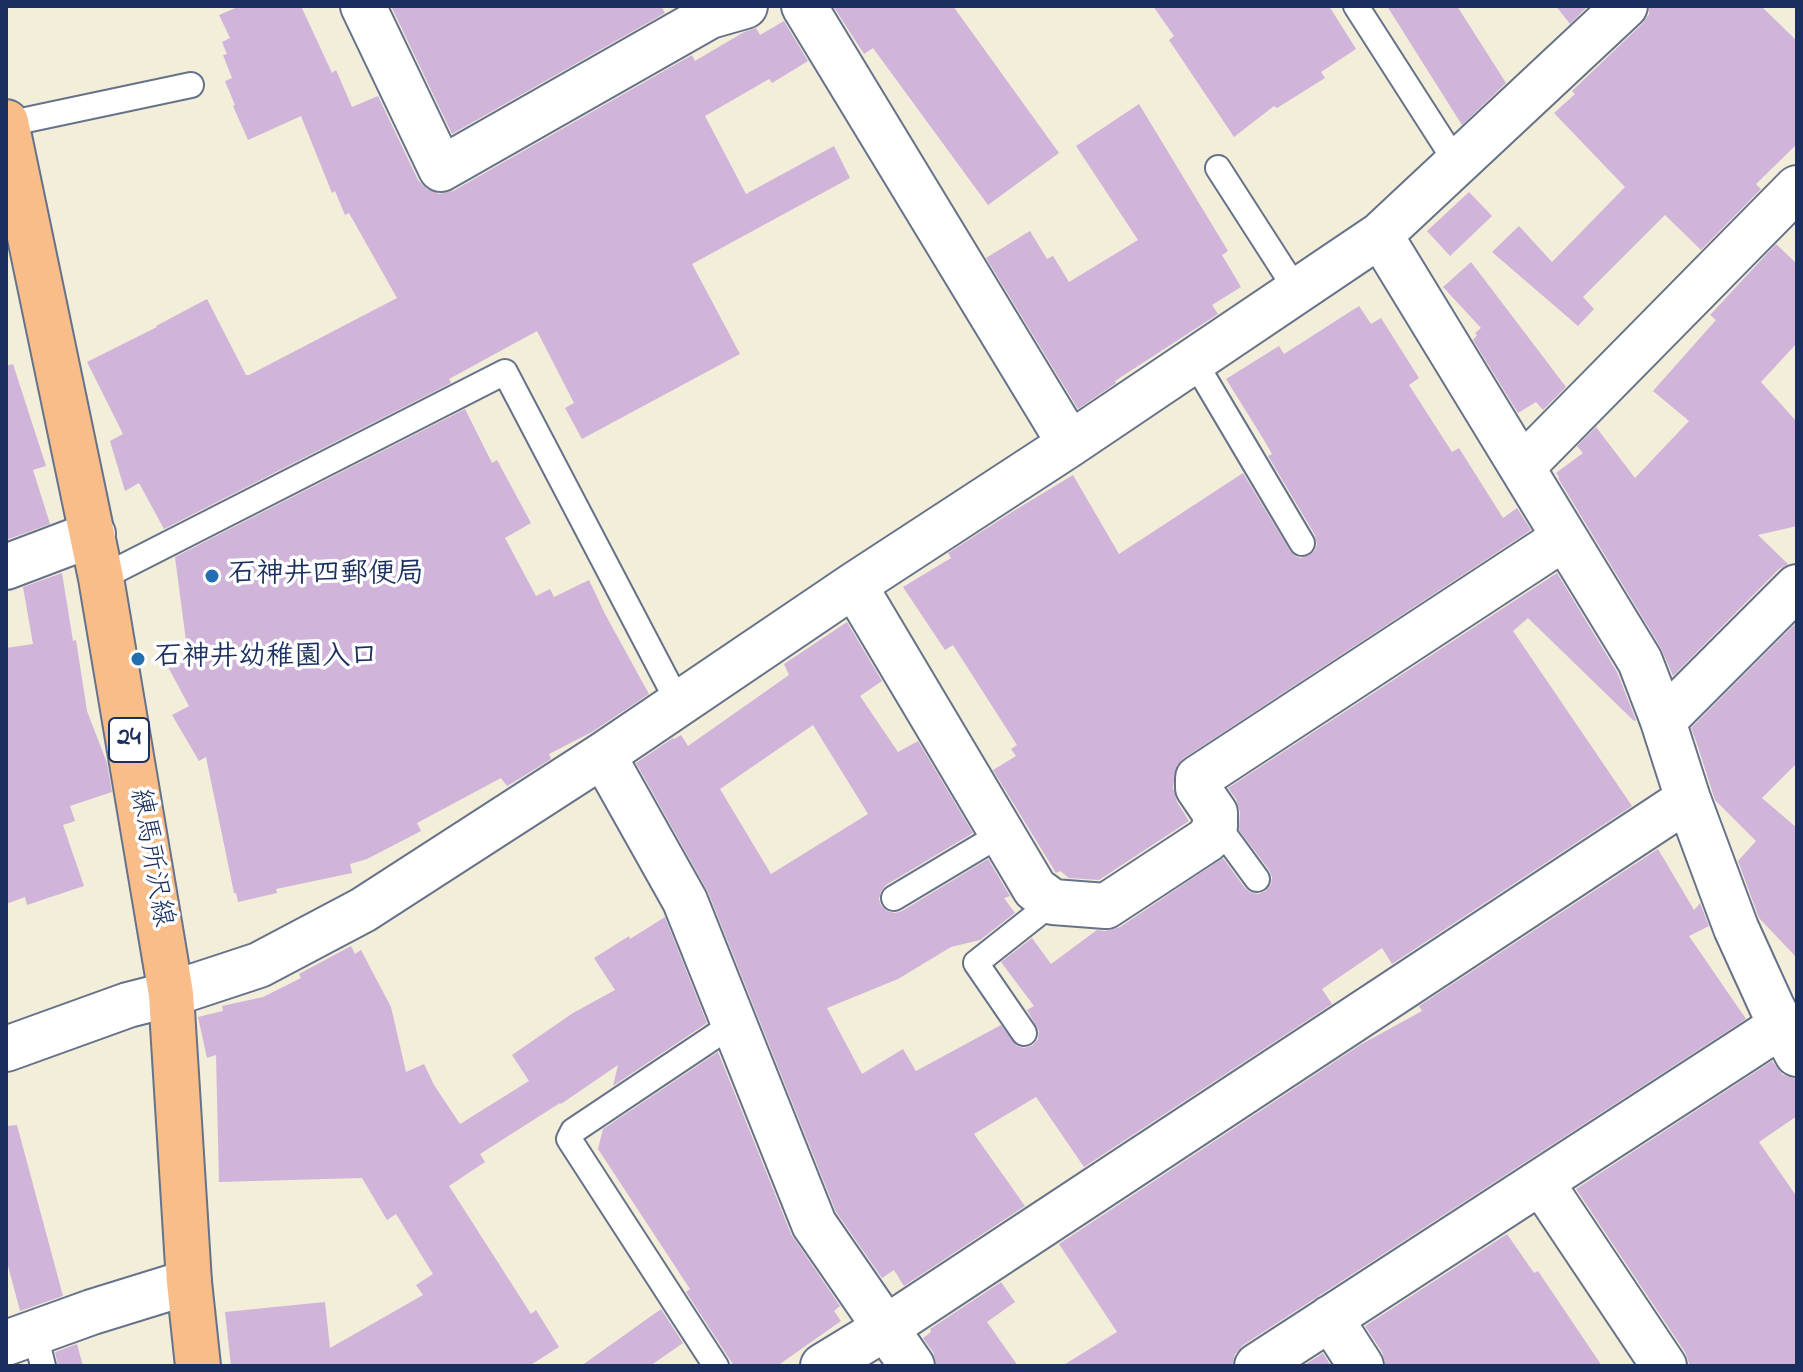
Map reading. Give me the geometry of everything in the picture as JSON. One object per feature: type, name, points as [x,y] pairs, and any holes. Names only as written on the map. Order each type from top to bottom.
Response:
[{"type":"main road","name":"練馬所沢線","points":[[8,136],[93,534],[171,994],[189,1282],[198,1366]]},
{"type":"street","points":[[363,6],[441,169],[719,9]]},
{"type":"street","points":[[804,6],[1070,444]]},
{"type":"street","points":[[6,1049],[128,1005],[259,965],[363,910],[603,755],[1380,235],[1625,6]]},
{"type":"street","points":[[1522,467],[1797,188]]},
{"type":"street","points":[[1257,1366],[1541,1182],[1787,1017],[1736,928],[1640,661],[1380,235]]},
{"type":"street","points":[[6,567],[93,534]]},
{"type":"street","points":[[854,585],[1035,889],[1053,902],[1106,906],[1208,839],[1215,827],[1215,813],[1198,788],[1198,778],[1564,538]]},
{"type":"street","points":[[1663,721],[1797,587]]},
{"type":"street","points":[[603,755],[685,901],[814,1224],[912,1366]]},
{"type":"street","points":[[823,1366],[887,1327],[1688,799]]},
{"type":"street","points":[[1541,1182],[1664,1366]]},
{"type":"street","points":[[28,1347],[92,1312],[189,1282]]},
{"type":"street","points":[[1330,1318],[1361,1366]]},
{"type":"lane","points":[[1356,6],[1456,162]]},
{"type":"lane","points":[[8,136],[191,85]]},
{"type":"lane","points":[[1218,168],[1297,291]]},
{"type":"lane","points":[[1194,361],[1302,543]]},
{"type":"lane","points":[[101,578],[505,372],[679,704]]},
{"type":"lane","points":[[1215,827],[1227,838],[1257,879]]},
{"type":"lane","points":[[894,898],[1001,834]]},
{"type":"lane","points":[[1024,1033],[976,963],[1053,902]]},
{"type":"lane","points":[[716,1366],[569,1139],[573,1131],[733,1024]]},
{"type":"building","points":[[240,6],[301,6],[332,73],[336,70],[352,107],[378,96],[418,180],[427,189],[439,194],[453,191],[692,55],[695,61],[744,32],[756,28],[760,35],[784,21],[808,61],[772,83],[769,79],[705,116],[746,194],[834,146],[850,178],[692,264],[740,354],[582,439],[565,408],[574,403],[537,331],[449,379],[451,383],[164,529],[139,483],[125,491],[110,441],[123,434],[87,362],[207,299],[246,375],[249,375],[397,298],[349,213],[345,215],[335,191],[332,193],[301,116],[248,140],[225,81],[232,78],[223,55],[227,54],[222,42],[230,38],[219,15]]},
{"type":"building","points":[[391,6],[661,6],[665,13],[452,134]]},
{"type":"building","points":[[833,6],[953,6],[1059,153],[988,205],[873,48],[864,54]]},
{"type":"building","points":[[1153,6],[1329,6],[1356,49],[1321,72],[1325,78],[1277,108],[1274,106],[1234,137],[1169,40],[1174,36]]},
{"type":"building","points":[[1387,6],[1457,6],[1506,83],[1462,125]]},
{"type":"building","points":[[1556,6],[1588,6],[1570,24]]},
{"type":"building","points":[[1649,6],[1761,6],[1797,41],[1797,144],[1756,184],[1761,189],[1701,250],[1665,215],[1583,297],[1594,309],[1578,326],[1492,252],[1519,226],[1552,262],[1625,187],[1554,113],[1575,94],[1572,91],[1642,24],[1649,14]]},
{"type":"building","points":[[1139,104],[1228,251],[1222,255],[1241,287],[1212,305],[1218,314],[1078,409],[986,258],[1030,231],[1047,259],[1053,256],[1069,282],[1138,240],[1076,146]]},
{"type":"building","points":[[1469,192],[1492,216],[1450,256],[1427,231]]},
{"type":"building","points":[[1776,244],[1797,264],[1797,343],[1761,382],[1797,422],[1797,526],[1758,535],[1788,564],[1779,569],[1673,676],[1661,648],[1556,473],[1583,453],[1577,446],[1596,427],[1635,478],[1689,421],[1653,391],[1716,320],[1710,315]]},
{"type":"building","points":[[1471,262],[1566,387],[1543,410],[1536,402],[1518,413],[1473,340],[1481,328],[1443,287]]},
{"type":"building","points":[[1359,306],[1371,324],[1381,318],[1419,378],[1409,385],[1452,452],[1459,448],[1503,518],[1517,508],[1531,530],[1184,758],[1176,767],[1173,788],[1177,802],[1189,821],[1099,880],[1069,878],[1060,871],[1056,873],[993,770],[1016,756],[1011,749],[1017,745],[953,645],[945,650],[903,587],[951,558],[948,553],[1073,475],[1119,554],[1243,473],[1290,551],[1301,558],[1310,555],[1317,544],[1315,535],[1268,456],[1272,454],[1226,379],[1279,346],[1284,354]]},
{"type":"building","points":[[13,364],[46,466],[33,470],[50,524],[6,540],[6,366]]},
{"type":"building","points":[[465,409],[492,463],[497,460],[531,523],[505,538],[536,596],[550,589],[554,597],[589,580],[649,694],[592,732],[549,754],[551,759],[507,786],[501,778],[417,823],[421,831],[367,859],[350,864],[352,873],[276,889],[277,893],[238,902],[206,757],[199,761],[172,715],[189,706],[168,667],[188,656],[175,557]]},
{"type":"building","points":[[62,573],[87,711],[107,763],[112,792],[70,806],[75,821],[63,825],[84,886],[27,905],[25,897],[6,904],[6,648],[33,644],[23,587]]},
{"type":"building","points":[[1557,573],[1617,672],[1636,720],[1528,618],[1513,631],[1632,806],[1392,964],[1382,948],[1322,989],[1332,1004],[1084,1167],[1036,1097],[974,1134],[1025,1206],[904,1286],[894,1270],[882,1278],[836,1212],[708,892],[636,763],[681,735],[688,746],[789,675],[784,664],[847,622],[882,681],[860,696],[898,752],[918,741],[973,833],[886,885],[879,899],[881,905],[887,911],[902,911],[988,859],[1010,896],[1004,898],[1015,913],[980,940],[951,947],[898,979],[827,1008],[862,1074],[903,1049],[916,1071],[1001,1025],[1017,1046],[1024,1048],[1033,1045],[1039,1031],[1027,1010],[1034,1006],[1001,962],[1032,938],[1051,964],[1097,930],[1120,927],[1223,858],[1250,892],[1258,894],[1266,891],[1272,877],[1239,830],[1240,812],[1228,788]],"holes":[[[813,725],[868,814],[771,874],[720,789]]]},
{"type":"building","points":[[1797,622],[1797,763],[1762,798],[1797,828],[1797,958],[1759,918],[1738,861],[1756,841],[1715,800],[1691,728]]},
{"type":"building","points":[[1658,849],[1694,910],[1700,903],[1709,926],[1689,936],[1746,1019],[1243,1345],[1235,1354],[1232,1366],[1062,1366],[1117,1332],[1059,1244],[1360,1045],[1422,1011],[1419,1006]]},
{"type":"building","points":[[665,917],[707,1023],[613,1086],[618,1065],[480,1154],[485,1162],[449,1186],[531,1314],[536,1310],[559,1347],[529,1366],[231,1366],[225,1312],[325,1302],[330,1348],[423,1295],[416,1285],[433,1274],[396,1214],[387,1220],[362,1178],[219,1182],[216,1055],[207,1058],[198,1017],[223,1011],[222,1006],[263,997],[301,978],[299,974],[351,946],[355,954],[361,950],[391,1007],[406,1072],[424,1064],[460,1124],[529,1081],[512,1055],[573,1013],[615,990],[594,958]]},
{"type":"building","points":[[718,1052],[791,1234],[840,1306],[834,1311],[841,1321],[777,1366],[734,1366],[686,1292],[690,1289],[598,1149],[603,1129]]},
{"type":"building","points":[[1772,1061],[1783,1075],[1797,1079],[1797,1116],[1759,1142],[1797,1197],[1797,1366],[1690,1366],[1685,1352],[1576,1189]]},
{"type":"building","points":[[17,1125],[63,1296],[20,1311],[6,1258],[6,1126]]},
{"type":"building","points":[[1507,1234],[1534,1273],[1538,1271],[1602,1366],[1386,1366],[1382,1352],[1365,1326]]},
{"type":"building","points":[[1001,1282],[1015,1302],[987,1322],[1018,1366],[937,1366],[933,1352],[923,1338],[931,1332],[930,1329]]},
{"type":"building","points":[[661,1309],[683,1343],[650,1366],[581,1366]]},
{"type":"building","points":[[77,1344],[83,1366],[58,1366],[55,1352]]},
{"type":"building","points":[[1323,1353],[1331,1366],[1303,1366]]},
{"type":"place","name":"石神井四郵便局","points":[[212,576]]},
{"type":"place","name":"石神井幼稚園入口","points":[[138,659]]}]
